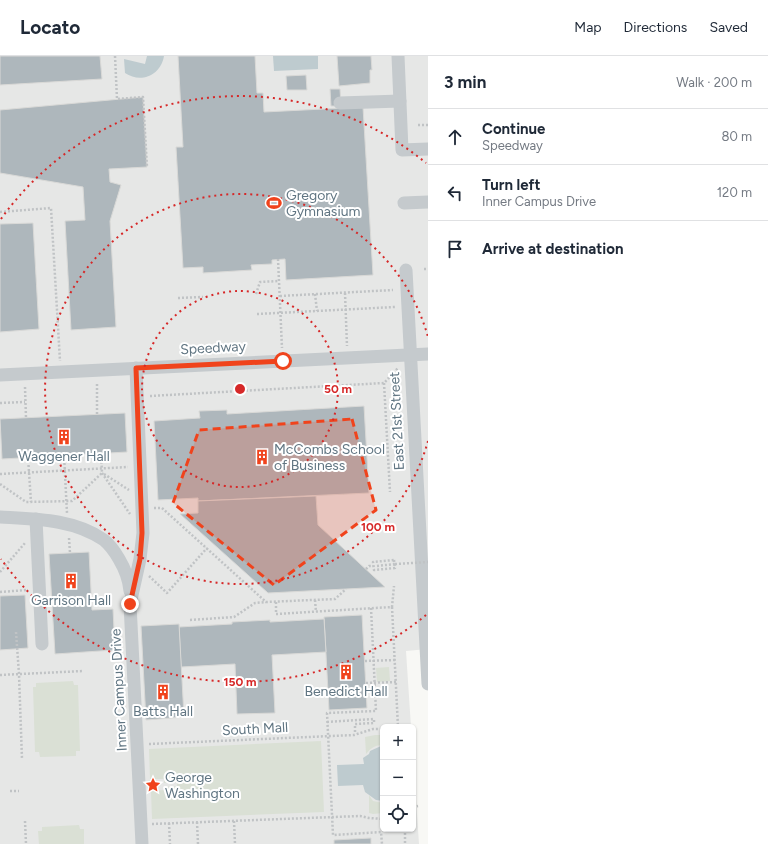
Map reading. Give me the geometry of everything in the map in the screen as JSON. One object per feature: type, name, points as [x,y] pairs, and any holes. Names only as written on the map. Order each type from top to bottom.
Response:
[{"type":"street","points":[[398,56],[402,150],[428,149]]},
{"type":"street","points":[[340,103],[400,101]]},
{"type":"street","points":[[404,203],[428,202]]},
{"type":"street","name":"East 21st Street","points":[[406,270],[417,490],[425,566],[428,684]]},
{"type":"street","name":"Speedway","points":[[0,375],[428,354]]},
{"type":"street","name":"Inner Campus Drive","points":[[136,368],[140,467],[138,507],[142,533],[130,604],[142,844]]},
{"type":"street","points":[[0,517],[34,519],[68,524],[91,533],[104,541],[113,550],[126,572],[130,587],[130,604]]},
{"type":"street","points":[[34,519],[40,590],[42,644]]},
{"type":"path","points":[[115,56],[117,99],[143,97],[147,167]]},
{"type":"path","points":[[418,125],[428,125]]},
{"type":"path","points":[[0,212],[51,208],[61,372]]},
{"type":"path","points":[[278,259],[283,361]]},
{"type":"path","points":[[256,294],[260,282],[279,281]]},
{"type":"path","points":[[280,296],[393,290]]},
{"type":"path","points":[[345,293],[348,358]]},
{"type":"path","points":[[315,294],[317,310]]},
{"type":"path","points":[[178,298],[203,297]]},
{"type":"path","points":[[257,314],[395,307]]},
{"type":"path","points":[[138,397],[384,383],[398,368]]},
{"type":"path","points":[[25,374],[26,418]]},
{"type":"path","points":[[384,383],[390,492]]},
{"type":"path","points":[[97,399],[97,414]]},
{"type":"path","points":[[0,404],[25,402]]},
{"type":"path","points":[[101,453],[102,473],[138,507]]},
{"type":"path","points":[[64,455],[70,553]]},
{"type":"path","points":[[28,457],[31,502],[34,519]]},
{"type":"path","points":[[0,474],[140,467]]},
{"type":"path","points":[[102,473],[138,507],[162,508],[266,602]]},
{"type":"path","points":[[0,484],[26,502],[72,501],[102,473]]},
{"type":"path","points":[[146,573],[167,593],[206,548]]},
{"type":"path","points":[[366,569],[369,566],[373,566],[373,562],[394,560],[395,568],[374,570],[373,566]]},
{"type":"path","points":[[377,566],[394,564],[425,566]]},
{"type":"path","points":[[394,586],[392,607],[398,724]]},
{"type":"path","points":[[190,620],[234,617],[255,603],[336,599],[346,589]]},
{"type":"path","points":[[0,592],[40,590]]},
{"type":"path","points":[[315,600],[316,612]]},
{"type":"path","points":[[276,602],[276,614],[392,607]]},
{"type":"path","points":[[371,608],[376,710],[327,713],[327,722],[334,835],[381,832],[382,844]]},
{"type":"path","points":[[16,632],[20,674],[22,760]]},
{"type":"path","points":[[365,661],[394,660]]},
{"type":"path","points":[[0,676],[83,672]]},
{"type":"path","points":[[366,684],[396,682]]},
{"type":"path","points":[[327,722],[374,719],[374,724],[355,724],[355,734]]},
{"type":"path","name":"South Mall","points":[[137,744],[328,736],[355,734],[380,728]]},
{"type":"path","points":[[10,791],[19,791]]},
{"type":"path","points":[[141,824],[333,816],[360,816],[380,819]]},
{"type":"path","points":[[234,820],[235,844]]},
{"type":"path","points":[[25,821],[26,844]]},
{"type":"path","points":[[197,822],[198,844]]},
{"type":"path","points":[[169,823],[170,844]]},
{"type":"path","points":[[404,832],[405,844]]},
{"type":"highlighted area","points":[[352,419],[376,510],[274,585],[173,503],[199,430]]},
{"type":"shaded area","points":[[0,56],[428,56],[428,649],[406,651],[411,724],[380,724],[380,832],[416,832],[416,800],[419,844],[0,844]]},
{"type":"shaded area","points":[[147,56],[164,56],[162,63],[155,73],[149,76],[137,78],[125,73],[124,59],[145,64]]},
{"type":"shaded area","points":[[273,56],[318,56],[318,69],[274,71]]},
{"type":"shaded area","points":[[389,667],[390,681],[377,682],[376,668]]},
{"type":"shaded area","points":[[73,681],[74,685],[78,685],[80,751],[76,751],[76,756],[40,757],[39,752],[35,752],[33,687],[36,687],[36,683]]},
{"type":"shaded area","points":[[380,735],[380,746],[373,747],[366,754],[365,737]]},
{"type":"shaded area","points":[[321,741],[324,812],[152,819],[151,791],[164,790],[164,787],[177,786],[177,783],[164,783],[164,779],[150,779],[149,749]]},
{"type":"shaded area","points":[[380,746],[380,801],[376,800],[365,792],[363,785],[338,786],[337,765],[364,764],[363,758],[369,754],[370,751]]},
{"type":"shaded area","points":[[369,795],[373,801],[380,802],[380,813],[369,813]]},
{"type":"shaded area","points":[[79,825],[80,829],[84,829],[84,844],[39,844],[38,831],[42,831],[42,827]]},
{"type":"building","points":[[0,56],[100,56],[102,79],[0,85]]},
{"type":"building","name":"Gregory Gymnasium","points":[[178,56],[255,56],[257,93],[263,93],[264,112],[363,107],[373,275],[286,280],[285,259],[272,260],[272,264],[251,265],[252,270],[203,273],[203,267],[183,268],[176,147],[183,147]]},
{"type":"building","points":[[337,56],[371,56],[372,70],[370,70],[370,83],[339,86]]},
{"type":"building","points":[[306,75],[307,90],[287,90],[286,76]]},
{"type":"building","points":[[330,89],[340,89],[341,106],[331,106]]},
{"type":"building","points":[[143,97],[147,167],[109,169],[110,182],[121,185],[110,221],[116,327],[71,330],[65,221],[85,220],[83,187],[0,173],[0,110]]},
{"type":"building","points":[[33,223],[39,329],[0,332],[0,224]]},
{"type":"building","name":"McCombs School of Business","points":[[364,406],[369,493],[198,501],[198,498],[158,500],[154,421],[200,418],[199,411],[227,410],[227,414]]},
{"type":"building","name":"Waggener Hall","points":[[125,413],[127,452],[2,459],[0,419]]},
{"type":"building","points":[[316,496],[318,525],[385,587],[268,593],[180,514],[198,513],[198,501]]},
{"type":"building","name":"Garrison Hall","points":[[89,552],[92,610],[113,609],[115,650],[55,654],[49,554]]},
{"type":"building","points":[[25,595],[28,648],[0,650],[0,596]]},
{"type":"building","name":"Benedict Hall","points":[[362,615],[367,708],[329,710],[324,617]]},
{"type":"building","points":[[324,619],[326,652],[272,655],[275,713],[237,714],[235,664],[181,667],[179,627],[232,624],[232,622],[270,620],[270,622]]},
{"type":"building","name":"Batts Hall","points":[[179,624],[184,717],[146,720],[141,626]]},
{"type":"building","points":[[371,838],[371,844],[334,844],[334,840]]},
{"type":"place","name":"Gregory Gymnasium","points":[[274,203]]},
{"type":"place","name":"Waggener Hall","points":[[64,437]]},
{"type":"place","name":"McCombs School of Business","points":[[262,457]]},
{"type":"place","name":"Garrison Hall","points":[[71,581]]},
{"type":"place","name":"Benedict Hall","points":[[346,672]]},
{"type":"place","name":"Batts Hall","points":[[163,692]]},
{"type":"place","name":"George Washington","points":[[153,785]]},
{"type":"route","points":[[130,604],[140,559],[142,533],[136,368],[283,361]]}]
